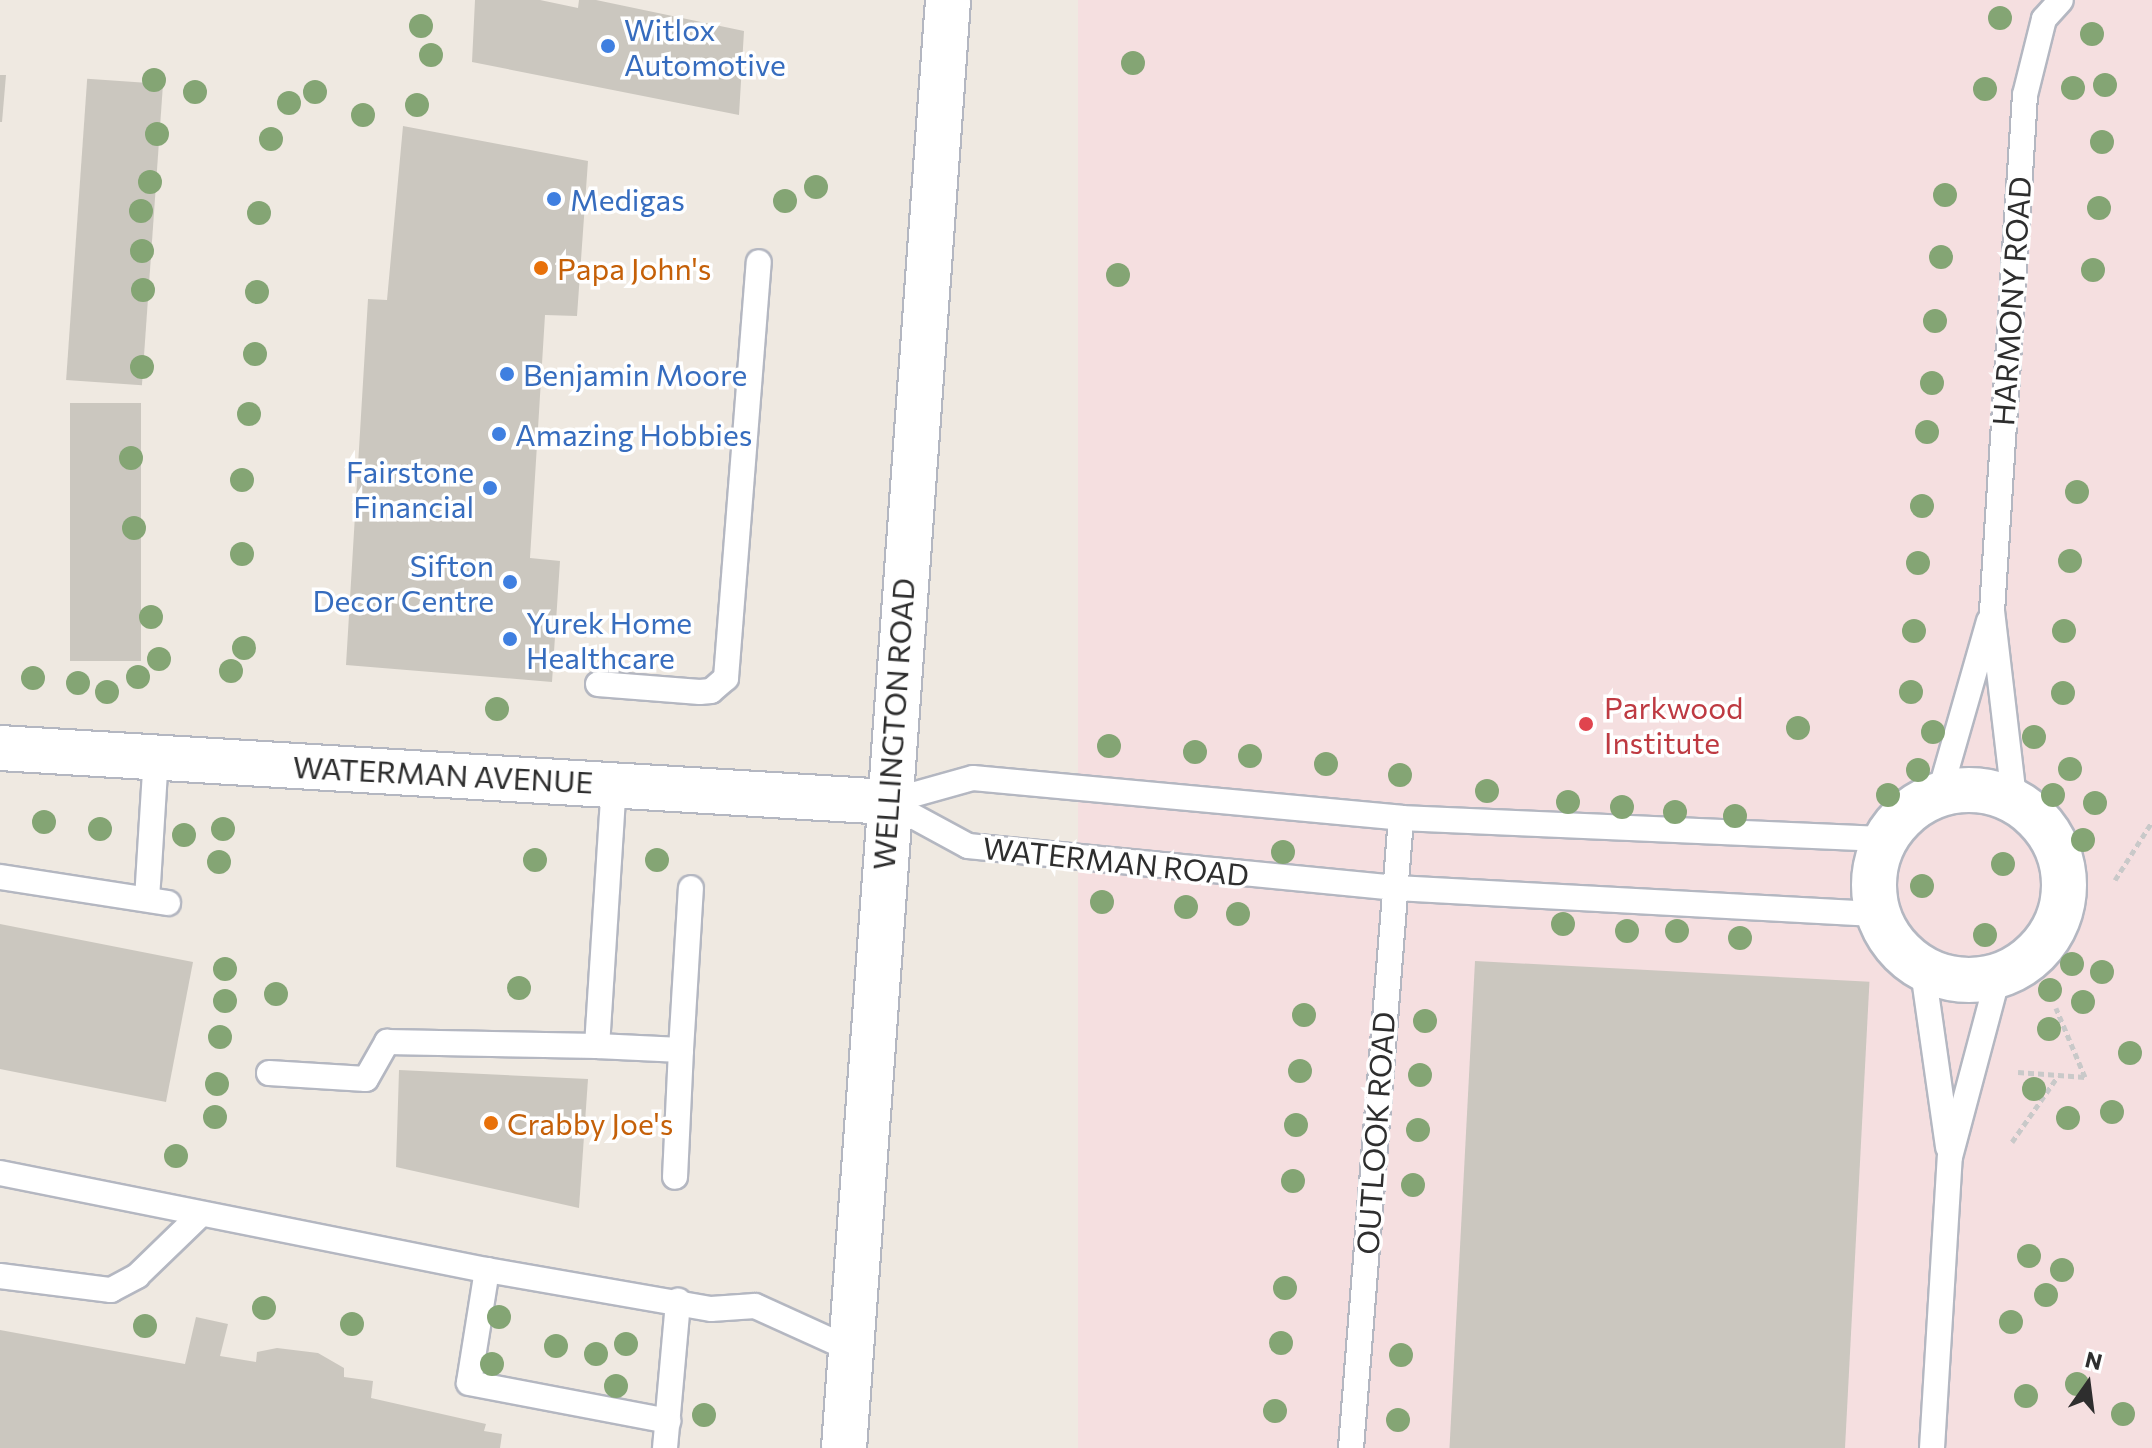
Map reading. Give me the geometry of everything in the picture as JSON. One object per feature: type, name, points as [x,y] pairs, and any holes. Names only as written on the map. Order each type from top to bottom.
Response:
[{"type":"street","name":"WELLINGTON ROAD","points":[[844,1448],[887,802],[948,0]]},
{"type":"street","name":"WATERMAN AVENUE","points":[[0,748],[887,802]]},
{"type":"street","points":[[1977,790],[2014,798],[2041,825],[2061,855],[2066,892],[2056,930],[2033,956],[1998,977],[1923,971],[1894,947],[1876,914],[1873,879],[1882,839],[1906,813],[1940,792],[1977,790]]},
{"type":"lane","name":"HARMONY ROAD","points":[[2014,798],[1992,611],[2025,95],[2044,19],[2061,0]]},
{"type":"lane","points":[[598,684],[700,692],[711,691],[726,678],[759,262]]},
{"type":"lane","name":"HARMONY ROAD","points":[[1940,792],[1992,611]]},
{"type":"lane","points":[[0,877],[158,901],[156,757]]},
{"type":"lane","points":[[887,802],[973,778],[1401,818],[1882,839]]},
{"type":"lane","points":[[597,1046],[614,784]]},
{"type":"lane","name":"WATERMAN ROAD","points":[[887,802],[968,846],[1394,888],[1876,914]]},
{"type":"lane","name":"OUTLOOK ROAD","points":[[1351,1448],[1401,818]]},
{"type":"lane","points":[[675,1177],[691,888]]},
{"type":"lane","points":[[1923,971],[1950,1157]]},
{"type":"lane","points":[[1932,1448],[1950,1157],[1998,977]]},
{"type":"lane","points":[[269,1073],[366,1079],[387,1042],[681,1050]]},
{"type":"lane","points":[[0,1173],[487,1270],[711,1309],[755,1306],[850,1349]]},
{"type":"lane","points":[[0,1276],[111,1290],[137,1276],[200,1215]]},
{"type":"lane","points":[[487,1270],[469,1383],[668,1421]]},
{"type":"lane","points":[[665,1448],[678,1301]]},
{"type":"path","points":[[2115,880],[2152,822]]},
{"type":"path","points":[[2018,1072],[2085,1077],[2056,1008]]},
{"type":"path","points":[[2012,1142],[2059,1075]]},
{"type":"shaded area","name":"Parkwood Institute","points":[[1078,0],[2152,0],[2152,1448],[1078,1448]]},
{"type":"building","name":"Witlox Automotive","points":[[475,0],[540,0],[578,8],[579,0],[596,0],[744,31],[739,115],[472,62]]},
{"type":"building","points":[[0,75],[6,75],[2,122],[0,122]]},
{"type":"building","points":[[87,79],[163,84],[142,385],[66,380]]},
{"type":"building","points":[[403,126],[588,161],[577,316],[545,315],[530,558],[560,561],[552,682],[346,665],[368,299],[387,300]]},
{"type":"building","points":[[70,403],[141,403],[141,661],[70,661]]},
{"type":"building","points":[[0,924],[193,962],[166,1102],[0,1069]]},
{"type":"building","points":[[1475,961],[1869,982],[1845,1448],[1449,1448]]},
{"type":"building","name":"Crabby Joe's","points":[[399,1070],[588,1079],[579,1208],[396,1167]]},
{"type":"building","points":[[196,1317],[228,1324],[220,1356],[256,1362],[257,1352],[277,1348],[318,1353],[344,1368],[344,1377],[373,1381],[371,1398],[486,1424],[484,1431],[502,1434],[500,1448],[0,1448],[0,1330],[185,1364]]},
{"type":"place","name":"Witlox Automotive","points":[[608,46]]},
{"type":"place","name":"Medigas","points":[[554,199]]},
{"type":"place","name":"Papa John's","points":[[541,268]]},
{"type":"place","name":"Benjamin Moore","points":[[507,374]]},
{"type":"place","name":"Amazing Hobbies","points":[[499,434]]},
{"type":"place","name":"Fairstone Financial","points":[[490,488]]},
{"type":"place","name":"Sifton Decor Centre","points":[[510,582]]},
{"type":"place","name":"Yurek Home Healthcare","points":[[510,639]]},
{"type":"place","name":"Parkwood Institute","points":[[1586,724]]},
{"type":"place","name":"Crabby Joe's","points":[[491,1123]]}]
